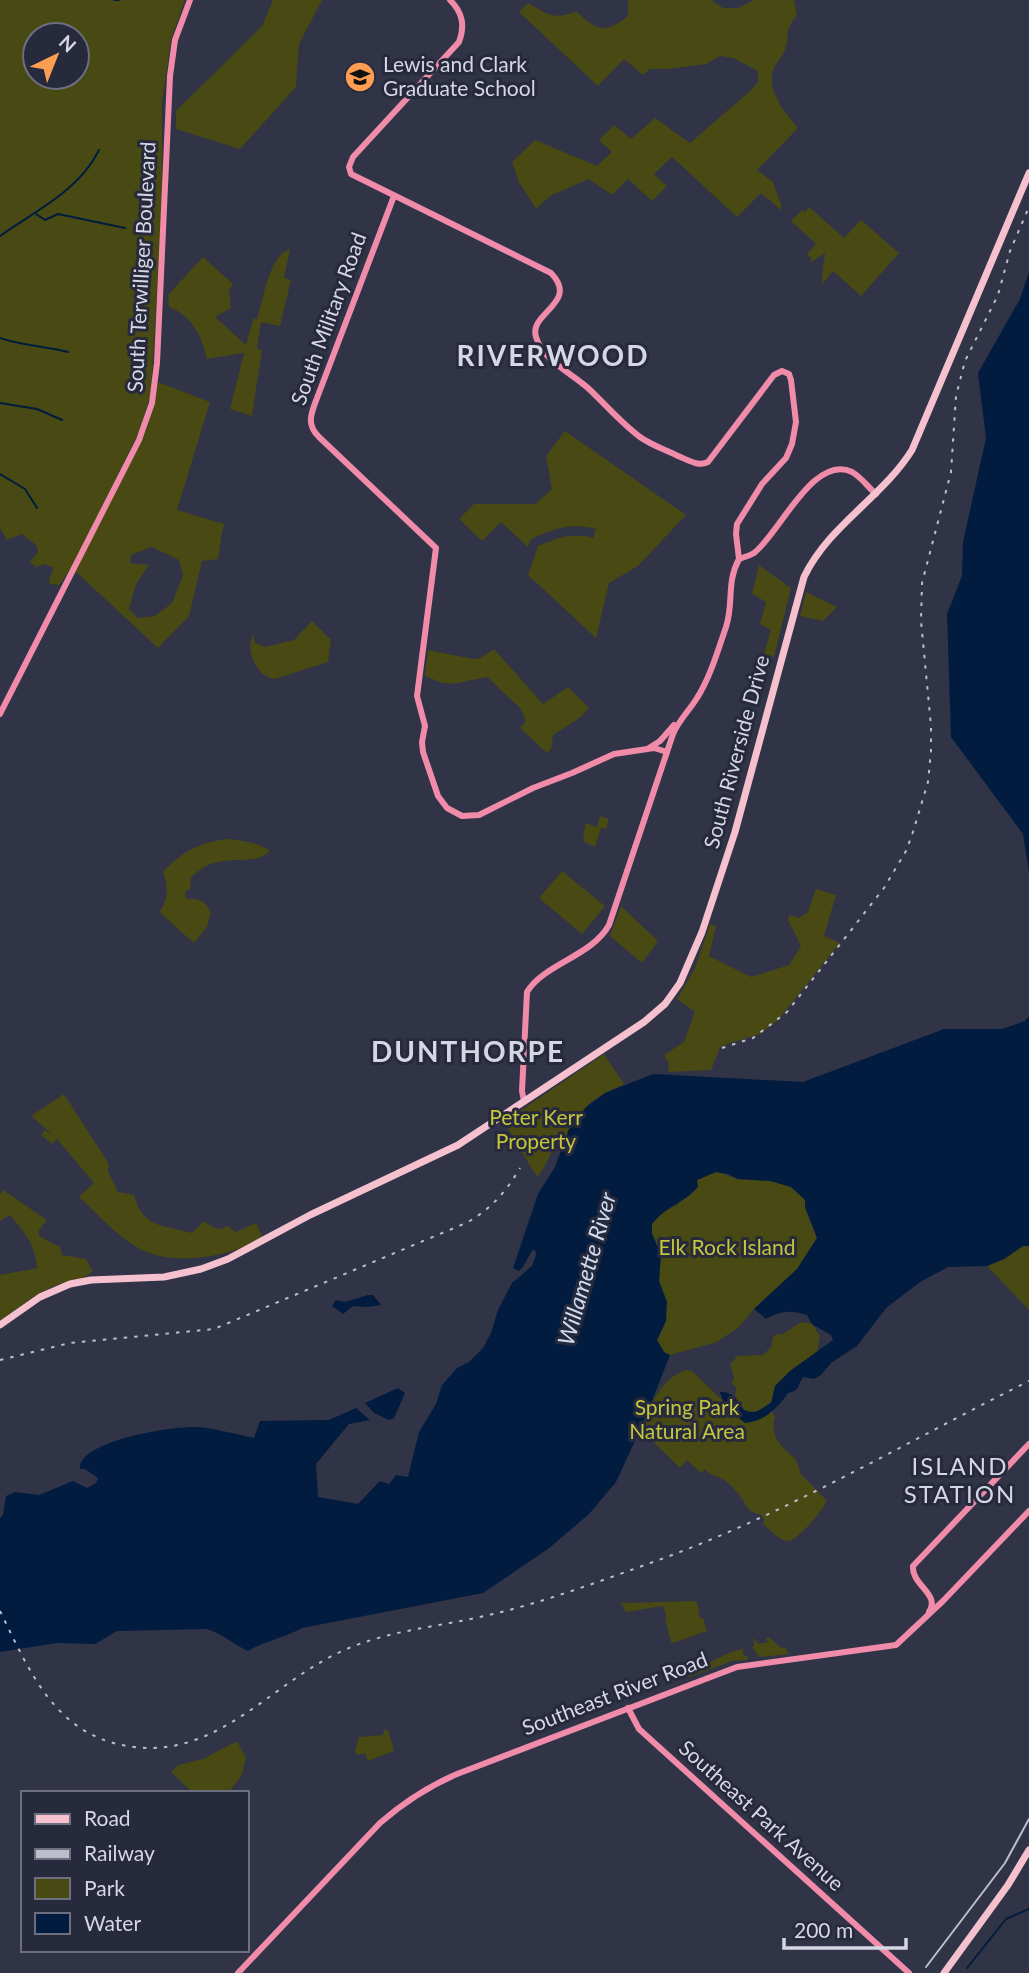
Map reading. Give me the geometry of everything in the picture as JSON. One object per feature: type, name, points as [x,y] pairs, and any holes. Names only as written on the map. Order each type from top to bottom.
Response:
[{"type":"main road","name":"South Riverside Drive","points":[[0,1325],[40,1297],[70,1284],[104,1279],[164,1277],[221,1262],[458,1145],[645,1023],[665,1004],[680,984],[702,932],[729,854],[804,576],[813,557],[828,539],[892,478],[912,450],[1029,173]]},
{"type":"main road","points":[[942,1972],[1008,1885],[1029,1850]]},
{"type":"street","name":"South Terwilliger Boulevard","points":[[0,714],[131,456],[152,403],[158,363],[170,76],[175,40],[190,0]]},
{"type":"street","points":[[450,0],[459,11],[463,24],[457,45],[361,148],[349,164],[349,170],[354,176],[551,273],[557,280],[559,295],[554,306],[536,326],[535,335],[540,345],[552,360],[587,388],[637,435],[676,455],[699,464],[708,461],[775,374],[782,371],[789,374],[792,380],[796,422],[793,441],[786,458],[762,484],[739,520],[736,534],[739,559],[731,577],[726,627],[700,692],[660,741],[648,749]]},
{"type":"street","name":"South Military Road","points":[[394,196],[317,398],[310,424],[319,437],[432,541],[436,548],[417,696],[425,726],[423,752],[438,796],[453,812],[462,816],[476,816],[608,756],[630,750],[658,749],[667,752]]},
{"type":"street","points":[[739,559],[757,551],[780,524],[800,494],[827,473],[837,470],[851,472],[876,494]]},
{"type":"street","points":[[524,1101],[522,1091],[527,992],[533,984],[593,943],[606,930],[680,719]]},
{"type":"street","points":[[928,1614],[933,1602],[914,1578],[913,1566],[1029,1444]]},
{"type":"street","name":"Southeast River Road","points":[[238,1973],[368,1835],[411,1799],[457,1774],[744,1665],[891,1646],[902,1641],[1029,1511]]},
{"type":"street","points":[[925,1590],[943,1601]]},
{"type":"street","name":"Southeast Park Avenue","points":[[628,1708],[639,1729],[909,1973]]},
{"type":"green space","points":[[0,0],[185,0],[171,40],[162,103],[162,202],[151,393],[139,432],[71,568],[59,585],[50,584],[49,579],[54,568],[45,564],[36,567],[30,562],[38,552],[36,545],[22,534],[7,540],[0,528]]},
{"type":"green space","points":[[273,0],[322,0],[299,44],[296,87],[240,149],[176,129],[176,111],[262,26]]},
{"type":"green space","points":[[628,0],[711,0],[723,8],[738,8],[754,0],[794,0],[797,15],[788,30],[787,44],[773,71],[772,81],[779,103],[798,128],[757,170],[773,182],[781,210],[761,193],[737,217],[672,157],[654,174],[667,186],[652,201],[628,179],[612,195],[589,179],[550,196],[536,209],[519,182],[512,162],[535,140],[597,166],[612,152],[599,140],[614,125],[631,139],[655,118],[690,143],[758,82],[758,71],[733,58],[720,56],[706,64],[650,69],[643,75],[624,59],[598,86],[519,12],[528,3],[556,16],[576,11],[595,26],[606,28],[628,16]]},
{"type":"green space","points":[[809,207],[844,238],[861,220],[899,253],[861,296],[833,271],[821,285],[825,253],[810,263],[811,258],[807,254],[816,244],[791,221]]},
{"type":"green space","points":[[290,249],[284,278],[291,280],[280,326],[261,322],[257,348],[262,350],[252,416],[230,409],[244,353],[207,359],[194,327],[184,315],[169,307],[168,295],[203,257],[233,284],[229,290],[231,308],[215,317],[246,345],[272,269],[283,253]]},
{"type":"green space","points":[[158,382],[210,402],[177,510],[224,524],[218,559],[202,561],[189,616],[158,648],[75,571],[147,429]],"holes":[[[152,547],[179,560],[183,575],[172,603],[155,616],[138,618],[129,609],[136,584],[149,565],[130,563],[131,555]]]},
{"type":"green space","points":[[565,431],[686,515],[638,566],[609,583],[596,638],[528,575],[538,546],[572,536],[593,538],[596,529],[570,526],[531,539],[528,547],[501,522],[482,541],[459,519],[474,504],[535,504],[552,489],[546,456]]},
{"type":"green space","points":[[759,565],[791,588],[774,657],[764,654],[771,630],[760,624],[766,602],[752,594]]},
{"type":"green space","points":[[806,592],[837,607],[823,621],[800,616]]},
{"type":"green space","points":[[312,621],[331,640],[328,662],[275,679],[262,673],[251,655],[253,634],[255,643],[265,647],[294,640]]},
{"type":"green space","points":[[494,649],[543,704],[568,687],[589,708],[581,717],[553,735],[551,749],[547,753],[520,728],[526,721],[520,708],[487,677],[453,684],[425,676],[428,650],[473,659],[480,658]]},
{"type":"green space","points":[[600,816],[609,819],[606,829],[601,828],[595,847],[583,841],[585,823],[597,827]]},
{"type":"green space","points":[[231,839],[254,843],[270,850],[257,858],[209,865],[192,877],[190,889],[185,896],[187,899],[202,902],[211,913],[207,927],[194,943],[159,912],[167,892],[163,872],[193,848]]},
{"type":"green space","points":[[562,871],[605,906],[582,934],[539,898]]},
{"type":"green space","points":[[816,889],[836,895],[824,936],[840,943],[778,1020],[760,1034],[724,1045],[720,1048],[711,1070],[668,1072],[669,1063],[664,1055],[684,1042],[695,1012],[677,999],[695,968],[710,924],[716,926],[709,956],[751,977],[789,965],[801,946],[788,920],[789,915],[799,918],[808,912]]},
{"type":"green space","points":[[621,906],[658,941],[642,963],[610,936]]},
{"type":"green space","name":"Peter Kerr Property","points":[[604,1054],[624,1084],[590,1103],[567,1136],[561,1134],[537,1177],[504,1122]]},
{"type":"green space","points":[[64,1094],[109,1164],[108,1171],[118,1192],[134,1195],[138,1206],[149,1220],[192,1233],[204,1221],[215,1228],[227,1226],[236,1232],[256,1223],[263,1238],[236,1250],[187,1258],[156,1255],[125,1239],[79,1197],[94,1183],[57,1139],[52,1144],[41,1135],[45,1130],[55,1137],[31,1116]]},
{"type":"green space","name":"Elk Rock Island","points":[[716,1172],[738,1179],[776,1182],[795,1190],[805,1200],[805,1207],[817,1238],[797,1269],[754,1309],[739,1327],[717,1342],[670,1355],[664,1352],[657,1340],[667,1303],[659,1281],[661,1254],[652,1234],[652,1224],[666,1209],[677,1205],[697,1180]]},
{"type":"green space","points":[[3,1190],[47,1220],[39,1230],[39,1236],[60,1247],[62,1255],[86,1259],[93,1271],[85,1277],[45,1291],[0,1321],[0,1275],[37,1268],[32,1245],[10,1215],[0,1221],[0,1195]]},
{"type":"green space","points":[[1023,1246],[1029,1246],[1029,1310],[987,1266],[1004,1259]]},
{"type":"green space","points":[[801,1322],[812,1324],[820,1336],[817,1353],[764,1407],[755,1413],[744,1410],[735,1396],[736,1388],[732,1383],[734,1377],[730,1365],[737,1356],[763,1355],[771,1347],[773,1337]]},
{"type":"green space","name":"Spring Park Natural Area","points":[[686,1370],[692,1371],[746,1423],[767,1416],[772,1411],[778,1440],[795,1458],[801,1474],[827,1501],[803,1531],[791,1540],[777,1536],[763,1524],[764,1519],[760,1514],[749,1509],[728,1483],[705,1469],[701,1473],[687,1460],[680,1468],[640,1429],[663,1386]]},
{"type":"green space","points":[[696,1601],[707,1631],[673,1643],[663,1606],[626,1612],[621,1603]]},
{"type":"green space","points":[[752,1637],[759,1644],[768,1642],[766,1639],[769,1637],[781,1648],[785,1647],[789,1654],[759,1657],[752,1647],[755,1645]]},
{"type":"green space","points":[[747,1648],[743,1650],[743,1655],[748,1656],[747,1660],[732,1661],[690,1677],[683,1670],[706,1664]]},
{"type":"green space","points":[[384,1730],[388,1730],[394,1751],[368,1761],[365,1753],[357,1755],[355,1751],[359,1737],[383,1735]]},
{"type":"green space","points":[[237,1741],[246,1758],[241,1777],[230,1791],[191,1791],[171,1772],[178,1765],[203,1759]]},
{"type":"water","points":[[1029,272],[1029,871],[1023,834],[951,737],[947,614],[962,576],[963,542],[986,438],[978,373],[1020,299]]},
{"type":"water","name":"Willamette River","points":[[1029,1016],[1029,1246],[1023,1246],[1004,1259],[987,1266],[948,1267],[920,1282],[886,1308],[857,1346],[831,1363],[821,1375],[814,1379],[803,1377],[796,1389],[788,1393],[770,1413],[745,1423],[725,1407],[720,1392],[732,1395],[744,1410],[758,1411],[771,1403],[775,1386],[790,1371],[833,1340],[831,1335],[812,1324],[807,1315],[786,1312],[766,1319],[754,1309],[797,1269],[817,1238],[805,1207],[805,1200],[791,1187],[770,1181],[738,1179],[716,1172],[697,1180],[698,1187],[693,1192],[652,1224],[652,1234],[661,1254],[659,1281],[667,1302],[666,1321],[657,1340],[664,1352],[670,1355],[616,1482],[589,1514],[548,1549],[483,1593],[302,1628],[248,1651],[206,1629],[117,1631],[95,1644],[57,1643],[0,1652],[0,1518],[3,1515],[6,1496],[15,1492],[39,1495],[73,1481],[87,1488],[96,1483],[98,1478],[85,1469],[80,1469],[83,1459],[109,1443],[148,1432],[184,1427],[254,1438],[260,1421],[329,1420],[356,1408],[370,1420],[349,1424],[316,1464],[318,1497],[358,1504],[380,1481],[389,1484],[396,1475],[408,1477],[419,1432],[436,1404],[442,1385],[457,1368],[469,1362],[483,1348],[512,1283],[532,1266],[535,1250],[519,1271],[513,1268],[538,1194],[555,1167],[569,1129],[586,1107],[605,1093],[653,1074],[803,1082],[944,1029],[1002,1029],[1025,1021]]},
{"type":"water","points":[[373,1295],[381,1305],[353,1306],[343,1314],[332,1306],[336,1300],[345,1302]]},
{"type":"water","points":[[398,1388],[405,1393],[394,1418],[389,1420],[374,1413],[365,1403]]},
{"type":"waterway","points":[[114,0],[119,0]]},
{"type":"waterway","points":[[0,236],[68,189],[99,150]]},
{"type":"waterway","points":[[36,214],[45,220],[58,214],[125,228]]},
{"type":"waterway","points":[[0,338],[68,352]]},
{"type":"waterway","points":[[0,403],[37,409],[62,420]]},
{"type":"waterway","points":[[0,474],[25,489],[37,508]]},
{"type":"waterway","points":[[967,1968],[1006,1919],[1029,1909]]},
{"type":"tram line","points":[[926,1967],[1005,1863],[1029,1819]]},
{"type":"railway","points":[[722,1048],[753,1038],[787,1012],[884,888],[906,851],[913,832],[928,782],[931,751],[921,621],[922,583],[951,472],[956,396],[965,361],[998,295],[1010,251],[1029,207]]},
{"type":"railway","points":[[0,1360],[70,1343],[214,1329],[466,1223],[497,1200],[520,1168]]},
{"type":"railway","points":[[0,1611],[35,1678],[65,1716],[84,1731],[107,1741],[134,1747],[165,1747],[194,1740],[221,1728],[322,1661],[349,1648],[384,1636],[534,1603],[656,1561],[752,1522],[1029,1381]]},
{"type":"place","name":"Lewis and Clark Graduate School","points":[[360,77]]},
{"type":"district","name":"RIVERWOOD","points":[[553,356]]},
{"type":"district","name":"DUNTHORPE","points":[[468,1052]]},
{"type":"district","name":"ISLAND STATION","points":[[960,1481]]}]
